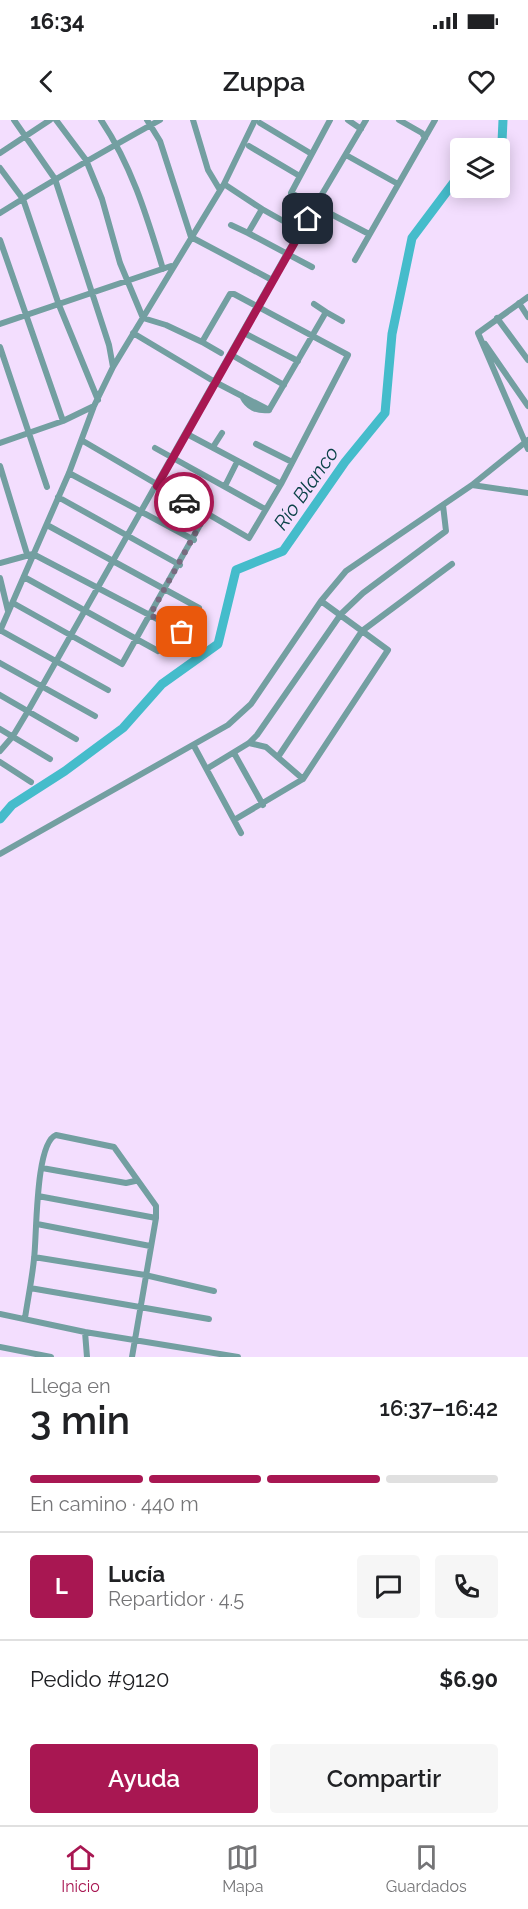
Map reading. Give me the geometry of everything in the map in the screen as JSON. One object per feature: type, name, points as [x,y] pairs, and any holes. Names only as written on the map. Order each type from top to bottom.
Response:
[{"type":"street","points":[[14,120],[23,137],[55,179],[113,367]]},
{"type":"street","points":[[0,153],[50,120]]},
{"type":"street","points":[[56,120],[86,160],[102,199],[128,283],[143,318],[166,325],[221,353]]},
{"type":"street","points":[[101,120],[118,145],[148,219],[163,269]]},
{"type":"street","points":[[0,213],[86,160],[118,145],[149,123],[160,120]]},
{"type":"street","points":[[193,120],[208,170],[222,187],[301,231]]},
{"type":"street","points":[[330,120],[310,153],[291,193],[315,208],[369,234]]},
{"type":"street","points":[[348,120],[361,129]]},
{"type":"street","points":[[0,751],[13,736],[43,686],[286,255],[366,120]]},
{"type":"street","points":[[399,120],[422,133],[425,138]]},
{"type":"street","points":[[355,260],[435,120]]},
{"type":"street","points":[[108,690],[58,660],[0,630],[24,577],[30,554],[47,525],[94,406],[99,400],[113,367],[172,266],[222,187],[258,122],[310,153]]},
{"type":"street","points":[[149,123],[160,141],[191,237],[272,280]]},
{"type":"street","points":[[249,146],[298,176]]},
{"type":"street","points":[[346,155],[398,184]]},
{"type":"street","points":[[0,168],[23,199],[59,305],[99,400]]},
{"type":"street","points":[[248,233],[262,209]]},
{"type":"street","points":[[231,225],[312,267]]},
{"type":"street","points":[[0,240],[63,421]]},
{"type":"street","points":[[0,324],[128,283],[172,266]]},
{"type":"street","points":[[82,441],[249,538],[281,484],[348,360],[348,355],[258,306],[230,294],[202,342]]},
{"type":"street","points":[[478,333],[528,297]]},
{"type":"street","points":[[519,303],[528,317]]},
{"type":"street","points":[[314,304],[342,321]]},
{"type":"street","points":[[133,333],[215,382],[269,410],[326,312]]},
{"type":"street","points":[[497,318],[528,360]]},
{"type":"street","points":[[244,333],[298,361]]},
{"type":"street","points":[[478,333],[528,406]]},
{"type":"street","points":[[0,854],[228,725],[251,704],[321,601],[346,571],[472,485],[526,444],[478,333]]},
{"type":"street","points":[[0,347],[47,487]]},
{"type":"street","points":[[110,354],[120,356]]},
{"type":"street","points":[[231,354],[284,385]]},
{"type":"street","points":[[0,442],[63,421],[94,406]]},
{"type":"street","points":[[213,447],[222,432]]},
{"type":"street","points":[[187,434],[281,484]]},
{"type":"street","points":[[256,444],[292,462]]},
{"type":"street","points":[[155,448],[265,509]]},
{"type":"street","points":[[225,486],[237,462]]},
{"type":"street","points":[[0,466],[30,554]]},
{"type":"street","points":[[69,473],[194,540]]},
{"type":"street","points":[[472,485],[528,493]]},
{"type":"street","points":[[58,497],[180,565]]},
{"type":"street","points":[[208,768],[249,743],[341,614],[363,593],[441,537],[446,531],[443,505]]},
{"type":"street","points":[[13,603],[122,664],[194,540],[206,514]]},
{"type":"street","points":[[47,525],[199,608]]},
{"type":"street","points":[[0,562],[30,554],[182,632]]},
{"type":"street","points":[[278,757],[362,631],[452,564]]},
{"type":"street","points":[[24,577],[158,651]]},
{"type":"street","points":[[0,578],[8,611]]},
{"type":"street","points":[[234,820],[263,805],[303,779],[388,650],[321,601]]},
{"type":"street","points":[[0,663],[95,716]]},
{"type":"street","points":[[0,695],[76,739]]},
{"type":"street","points":[[0,729],[50,759]]},
{"type":"street","points":[[249,743],[261,744],[303,779]]},
{"type":"street","points":[[194,746],[208,768],[241,833]]},
{"type":"street","points":[[234,753],[263,805]]},
{"type":"street","points":[[0,762],[31,782]]},
{"type":"street","points":[[25,1318],[34,1257],[38,1196],[49,1141],[56,1135],[114,1148],[123,1158],[135,1180],[154,1202],[156,1218],[132,1357]]},
{"type":"street","points":[[42,1168],[126,1183],[135,1180]]},
{"type":"street","points":[[38,1196],[156,1218]]},
{"type":"street","points":[[37,1224],[150,1246]]},
{"type":"street","points":[[34,1257],[145,1275],[214,1291]]},
{"type":"street","points":[[30,1288],[209,1320]]},
{"type":"street","points":[[0,1314],[201,1354],[238,1357]]},
{"type":"street","points":[[85,1332],[87,1357]]},
{"type":"street","points":[[0,1347],[51,1357]]},
{"type":"waterway","name":"Río Blanco","points":[[502,138],[503,120]]},
{"type":"waterway","name":"Río Blanco","points":[[0,819],[12,805],[65,771],[123,728],[162,684],[218,644],[236,570],[283,551],[345,462],[385,413],[392,334],[412,238],[450,187]]},
{"type":"way so far","points":[[182,632],[150,615],[194,540],[206,514],[184,502]]},
{"type":"route","points":[[184,502],[157,486],[308,219]]}]
